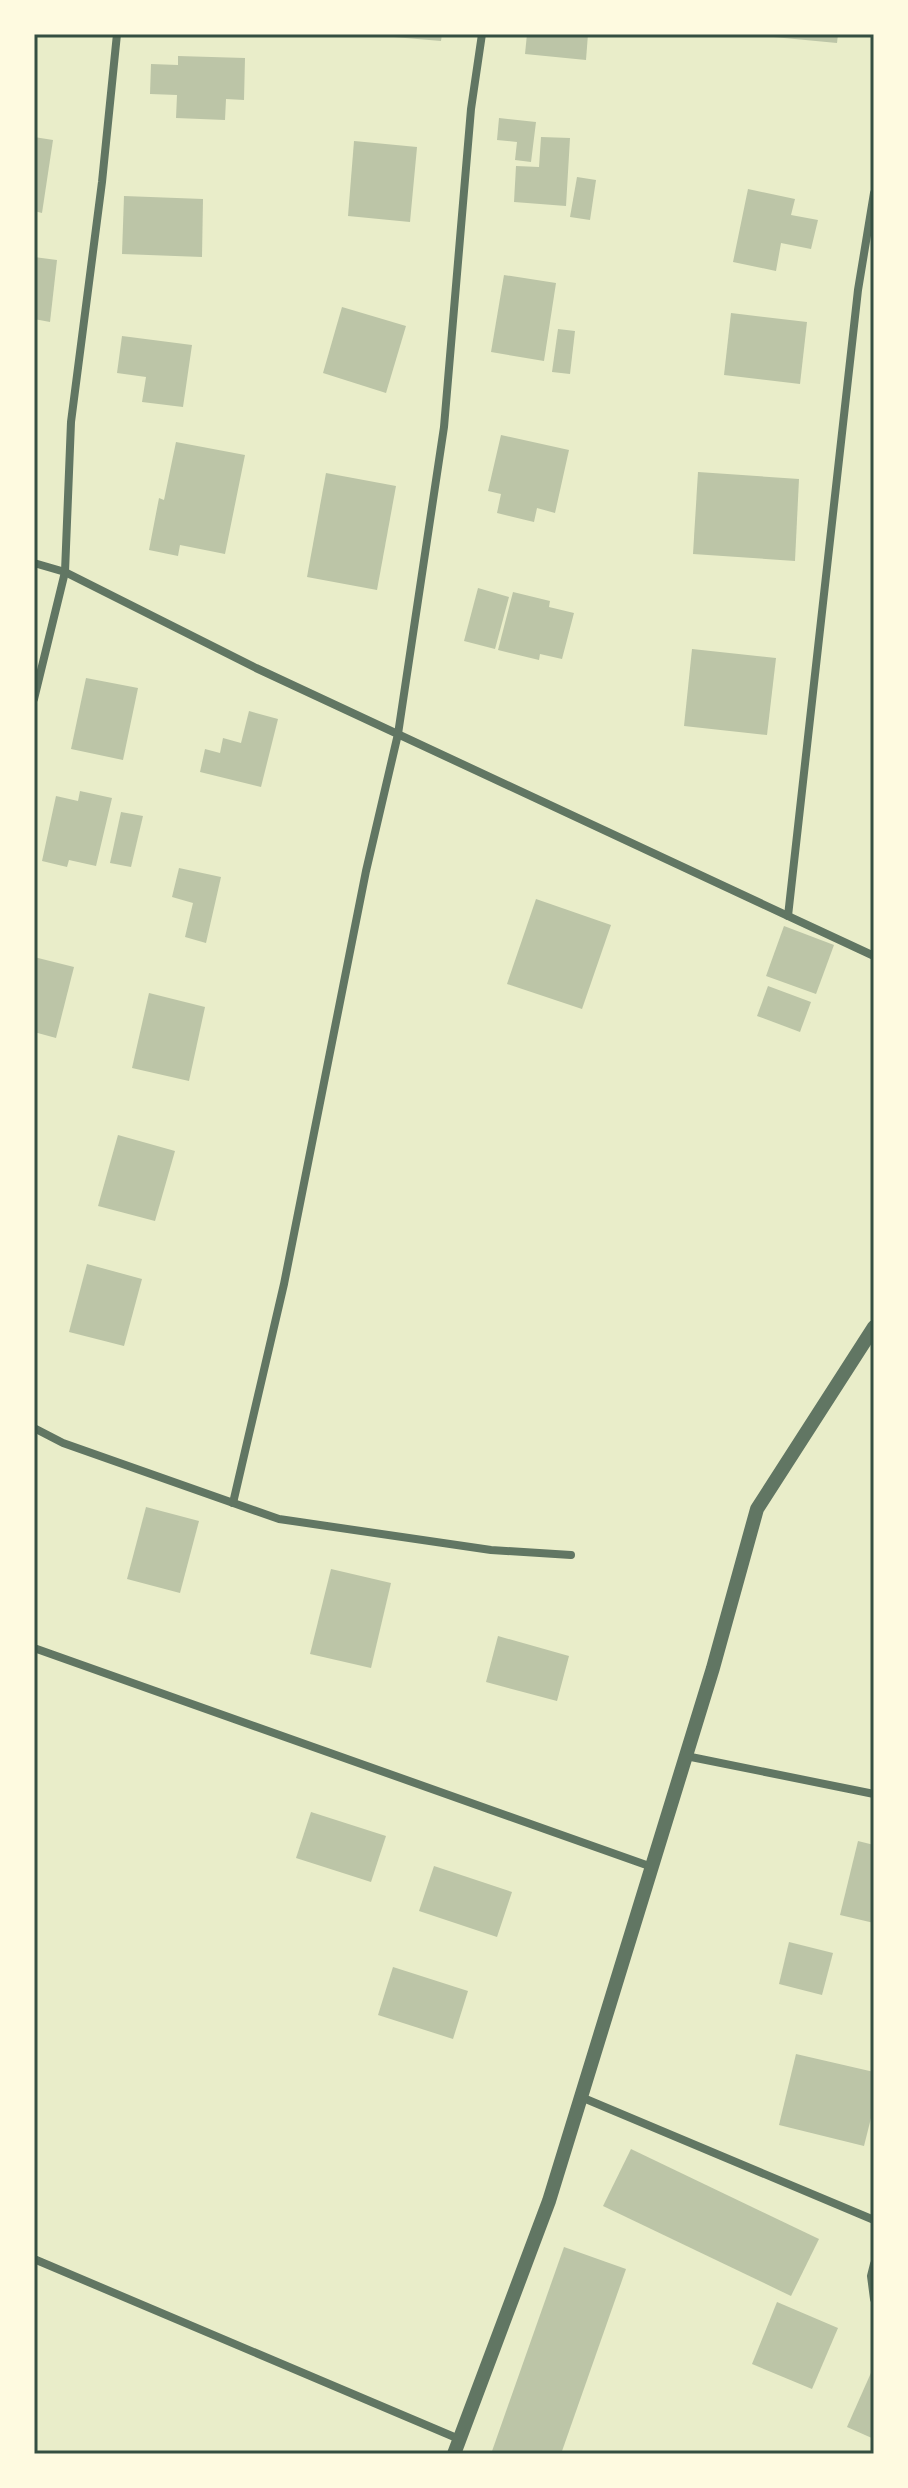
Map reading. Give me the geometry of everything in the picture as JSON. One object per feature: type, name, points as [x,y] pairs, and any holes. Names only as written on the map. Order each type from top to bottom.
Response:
[{"type":"street","points":[[34,699],[65,572],[71,422],[102,182],[117,34]]},
{"type":"street","points":[[233,1503],[284,1284],[366,871],[398,734],[444,427],[471,109],[482,34]]},
{"type":"street","points":[[788,916],[858,290],[874,193]]},
{"type":"street","points":[[34,563],[65,572],[256,668],[874,956]]},
{"type":"street","points":[[454,2454],[549,2201],[686,1756],[757,1509],[874,1327]]},
{"type":"street","points":[[34,1428],[63,1443],[279,1519],[491,1550],[571,1555]]},
{"type":"street","points":[[34,1648],[652,1867]]},
{"type":"street","points":[[686,1756],[874,1794]]},
{"type":"street","points":[[581,2097],[874,2220]]},
{"type":"street","points":[[34,2259],[459,2439]]},
{"type":"street","points":[[874,2264],[871,2276],[874,2299]]},
{"type":"building","points":[[382,34],[442,34],[441,41]]},
{"type":"building","points":[[527,34],[588,34],[586,60],[525,54]]},
{"type":"building","points":[[763,34],[838,34],[837,43]]},
{"type":"building","points":[[178,56],[245,58],[244,100],[226,99],[225,120],[176,118],[177,95],[150,94],[151,64],[178,65]]},
{"type":"building","points":[[499,118],[536,122],[531,162],[515,160],[517,142],[497,140]]},
{"type":"building","points":[[34,137],[53,140],[42,213],[34,211]]},
{"type":"building","points":[[541,137],[570,138],[566,206],[514,202],[516,166],[539,167]]},
{"type":"building","points":[[354,141],[417,147],[410,222],[348,216]]},
{"type":"building","points":[[577,177],[596,180],[590,220],[570,217]]},
{"type":"building","points":[[748,189],[795,199],[791,215],[818,220],[811,249],[781,243],[776,271],[733,262]]},
{"type":"building","points":[[124,196],[203,199],[202,257],[122,254]]},
{"type":"building","points":[[34,257],[57,260],[50,322],[34,319]]},
{"type":"building","points":[[504,275],[556,283],[544,361],[491,352]]},
{"type":"building","points":[[342,307],[406,326],[386,393],[323,373]]},
{"type":"building","points":[[731,313],[807,322],[800,384],[724,375]]},
{"type":"building","points":[[558,329],[575,331],[570,374],[552,372]]},
{"type":"building","points":[[122,336],[192,345],[183,407],[142,402],[146,377],[117,373]]},
{"type":"building","points":[[501,435],[569,450],[555,513],[537,508],[534,522],[497,513],[501,494],[488,491]]},
{"type":"building","points":[[176,442],[245,455],[225,554],[180,545],[178,556],[149,550],[159,498],[164,500]]},
{"type":"building","points":[[698,472],[799,479],[795,561],[693,554]]},
{"type":"building","points":[[326,473],[396,486],[377,590],[307,577]]},
{"type":"building","points":[[478,588],[509,597],[495,649],[464,641]]},
{"type":"building","points":[[513,592],[550,601],[549,607],[574,613],[562,659],[540,654],[539,660],[498,650]]},
{"type":"building","points":[[692,649],[776,658],[767,735],[684,726]]},
{"type":"building","points":[[86,678],[138,688],[123,760],[71,749]]},
{"type":"building","points":[[249,711],[278,719],[261,787],[200,772],[205,749],[220,753],[223,738],[241,743]]},
{"type":"building","points":[[80,791],[112,798],[96,866],[69,860],[67,867],[42,861],[56,796],[78,801]]},
{"type":"building","points":[[121,812],[143,816],[131,867],[110,863]]},
{"type":"building","points":[[179,868],[221,877],[206,943],[185,937],[193,903],[172,897]]},
{"type":"building","points":[[536,899],[611,925],[582,1009],[507,984]]},
{"type":"building","points":[[784,926],[834,945],[816,994],[766,976]]},
{"type":"building","points":[[34,957],[74,967],[56,1038],[34,1032]]},
{"type":"building","points":[[768,986],[811,1002],[800,1032],[757,1016]]},
{"type":"building","points":[[149,993],[205,1007],[189,1081],[132,1068]]},
{"type":"building","points":[[118,1135],[175,1151],[155,1221],[98,1206]]},
{"type":"building","points":[[87,1264],[142,1279],[124,1346],[69,1332]]},
{"type":"building","points":[[146,1507],[199,1521],[180,1593],[127,1579]]},
{"type":"building","points":[[331,1569],[391,1583],[371,1668],[310,1654]]},
{"type":"building","points":[[498,1636],[569,1656],[557,1701],[486,1682]]},
{"type":"building","points":[[311,1812],[386,1836],[371,1882],[296,1858]]},
{"type":"building","points":[[858,1841],[874,1845],[874,1923],[840,1915]]},
{"type":"building","points":[[434,1866],[512,1892],[497,1937],[419,1911]]},
{"type":"building","points":[[789,1942],[833,1953],[822,1995],[779,1984]]},
{"type":"building","points":[[393,1967],[468,1991],[453,2039],[378,2015]]},
{"type":"building","points":[[796,2054],[874,2072],[874,2106],[864,2146],[779,2125]]},
{"type":"building","points":[[631,2149],[819,2239],[791,2296],[603,2206]]},
{"type":"building","points":[[564,2247],[626,2269],[561,2454],[491,2454]]},
{"type":"building","points":[[777,2302],[838,2328],[812,2389],[752,2364]]},
{"type":"building","points":[[874,2366],[874,2439],[847,2427]]}]
